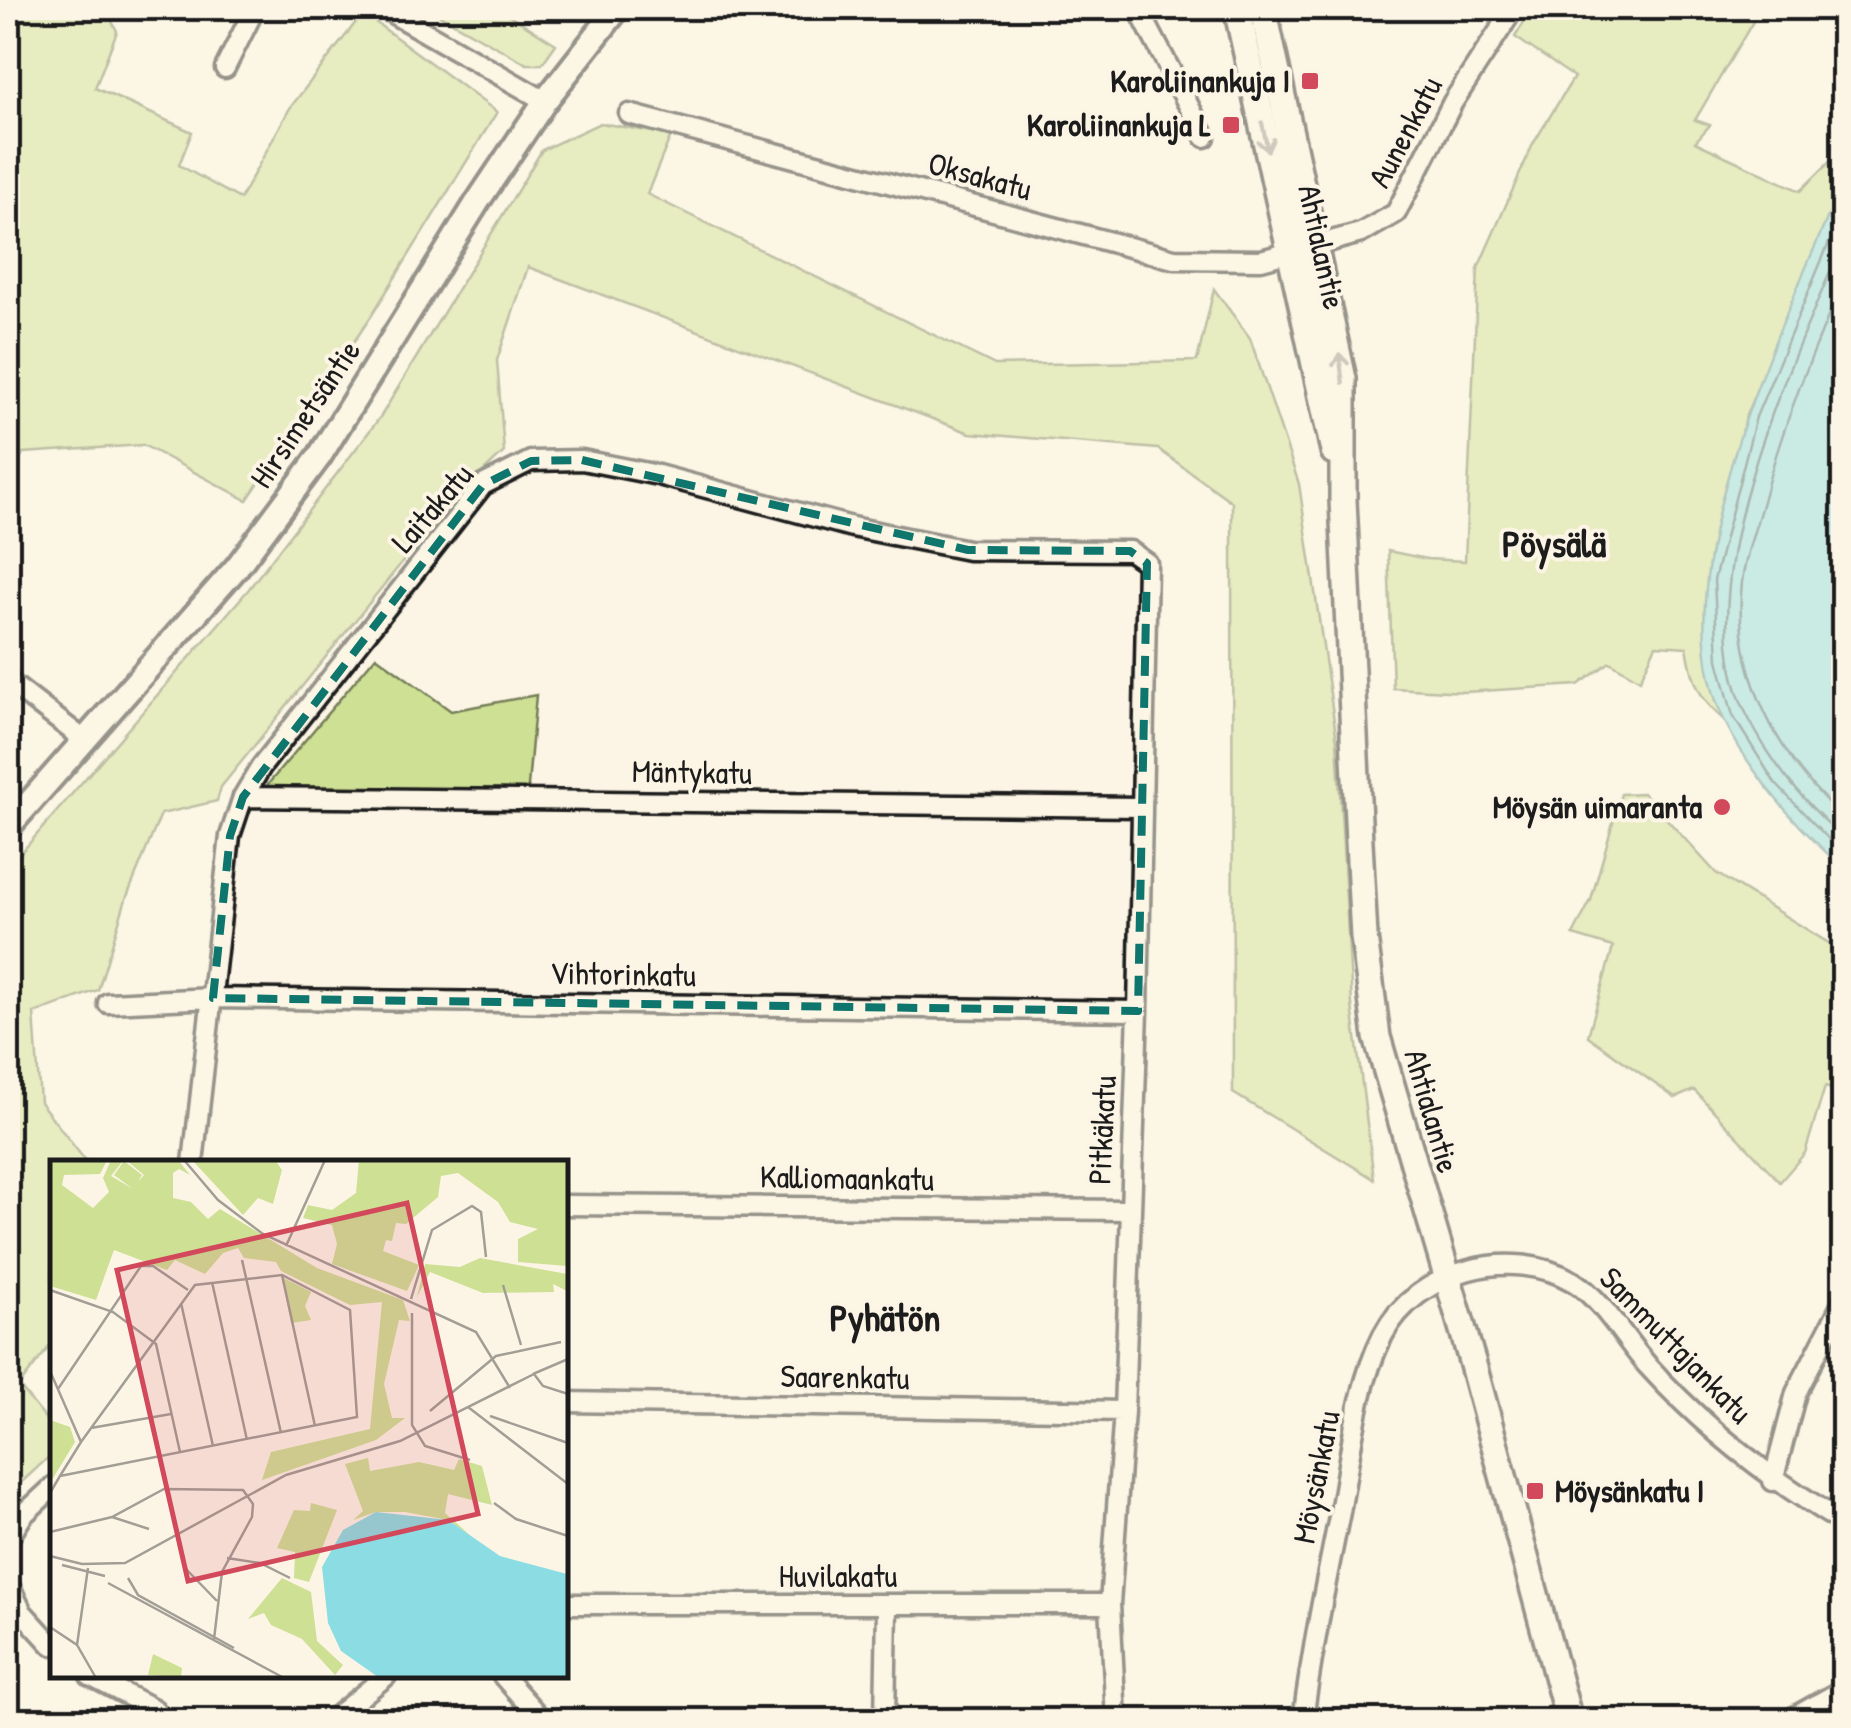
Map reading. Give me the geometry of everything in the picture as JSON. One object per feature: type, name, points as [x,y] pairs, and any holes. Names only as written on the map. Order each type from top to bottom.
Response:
[{"type":"main road","name":"Ahtialantie","points":[[1237,8],[1344,500]]},
{"type":"main road","name":"Ahtialantie","points":[[1263,8],[1318,246],[1343,378],[1344,500],[1364,937],[1378,1037],[1448,1277],[1568,1720]]},
{"type":"street","points":[[225,68],[255,8]]},
{"type":"street","points":[[383,8],[545,101]]},
{"type":"street","name":"Hirsimetsäntie","points":[[8,827],[237,567],[319,457],[440,259],[545,101],[618,8]]},
{"type":"street","points":[[1138,8],[1205,137]]},
{"type":"street","name":"Aunenkatu","points":[[1318,246],[1361,234],[1396,213],[1453,102],[1514,8]]},
{"type":"street","name":"Oksakatu","points":[[628,114],[1174,259],[1228,262],[1318,246]]},
{"type":"street","name":"Laitakatu","points":[[193,1160],[230,836],[243,797],[261,767],[483,485],[531,461],[582,460],[639,471],[852,528],[968,550],[1130,551]]},
{"type":"street","name":"Pitkäkatu","points":[[1116,1720],[1110,1604],[1124,1411],[1138,1011],[1147,563],[1130,551]]},
{"type":"street","points":[[8,681],[83,740]]},
{"type":"street","name":"Mäntykatu","points":[[243,797],[1141,807]]},
{"type":"street","name":"Vihtorinkatu","points":[[108,1003],[212,998],[1138,1011]]},
{"type":"street","name":"Kalliomaankatu","points":[[568,1205],[1129,1210]]},
{"type":"street","name":"Sammuttajankatu","points":[[1448,1277],[1501,1262],[1542,1268],[1576,1283],[1649,1368],[1773,1481],[1844,1523]]},
{"type":"street","name":"Möysänkatu","points":[[1303,1720],[1312,1646],[1358,1413],[1384,1334],[1411,1302],[1448,1277]]},
{"type":"street","points":[[1773,1481],[1796,1393],[1844,1300]]},
{"type":"street","name":"Saarenkatu","points":[[568,1402],[1124,1411]]},
{"type":"street","points":[[8,1540],[23,1515],[50,1490]]},
{"type":"street","points":[[8,1584],[22,1612],[50,1644]]},
{"type":"street","name":"Huvilakatu","points":[[568,1604],[1110,1604]]},
{"type":"street","points":[[885,1720],[886,1607]]},
{"type":"street","points":[[94,1678],[154,1709],[163,1720]]},
{"type":"street","points":[[332,1720],[384,1678]]},
{"type":"street","points":[[505,1678],[542,1720]]},
{"type":"street","points":[[1788,1720],[1844,1688]]},
{"type":"highlighted area","points":[[582,460],[968,550],[1130,551],[1147,563],[1138,1011],[213,998],[230,836],[243,797],[483,485],[531,461]]},
{"type":"green space","points":[[8,8],[105,8],[117,31],[95,88],[192,132],[179,165],[240,199],[290,108],[363,13],[497,112],[372,315],[247,500],[143,445],[23,453],[8,484]]},
{"type":"green space","points":[[427,8],[498,8],[556,44],[542,64],[527,64]]},
{"type":"green space","points":[[1533,8],[1761,8],[1695,120],[1710,125],[1695,142],[1800,191],[1843,149],[1843,181],[1746,415],[1708,661],[1723,719],[1698,687],[1687,647],[1656,645],[1640,680],[1610,662],[1578,685],[1465,692],[1393,688],[1388,551],[1465,561],[1478,268],[1533,144],[1574,77],[1515,37]]},
{"type":"green space","points":[[600,123],[671,135],[647,194],[995,365],[1197,361],[1214,289],[1250,338],[1299,484],[1337,741],[1352,1005],[1374,1179],[1233,1093],[1232,502],[1158,449],[970,433],[528,267],[497,360],[504,452],[449,504],[221,787],[217,801],[161,814],[126,899],[98,990],[34,1013],[40,1102],[85,1160],[50,1160],[50,1346],[19,1386],[50,1425],[50,1456],[8,1495],[8,868],[248,590],[381,416],[542,150]]},
{"type":"green space","points":[[376,656],[451,711],[536,695],[526,809],[253,802]]},
{"type":"green space","points":[[1643,793],[1716,873],[1843,952],[1843,1092],[1825,1087],[1805,1153],[1780,1182],[1694,1090],[1675,1098],[1588,1036],[1613,947],[1573,935],[1591,900],[1621,794]]},
{"type":"water","points":[[1843,181],[1843,868],[1777,801],[1725,722],[1707,664],[1705,597],[1716,524],[1736,449],[1762,374]]},
{"type":"place","name":"Karoliinankuja I","points":[[1310,81]]},
{"type":"place","name":"Karoliinankuja L","points":[[1231,125]]},
{"type":"place","name":"Möysän uimaranta","points":[[1722,807]]},
{"type":"place","name":"Möysänkatu I","points":[[1535,1491]]},
{"type":"district","name":"Pöysälä","points":[[1554,544]]},
{"type":"district","name":"Pyhätön","points":[[885,1318]]}]
